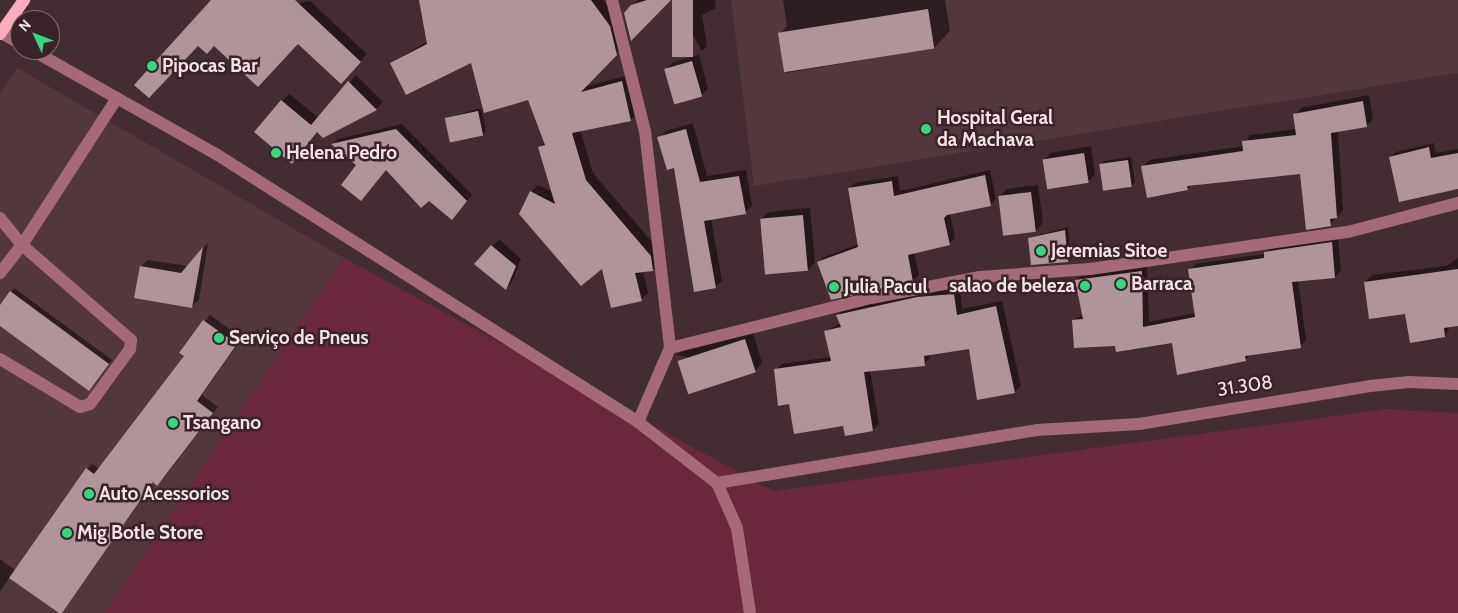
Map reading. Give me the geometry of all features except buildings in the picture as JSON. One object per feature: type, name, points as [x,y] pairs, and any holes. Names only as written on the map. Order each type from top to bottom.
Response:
[{"type":"main road","points":[[1,33],[24,0]]},
{"type":"street","points":[[612,0],[645,131],[670,348],[638,422]]},
{"type":"street","points":[[50,60],[216,154],[638,422],[716,483],[737,528],[750,613]]},
{"type":"street","points":[[0,273],[22,244],[117,98]]},
{"type":"street","points":[[670,348],[871,298],[980,277],[1090,269],[1348,232],[1458,203]]},
{"type":"street","points":[[0,218],[22,244],[131,340],[130,349],[90,404],[80,407],[0,358]]},
{"type":"street","name":"31.308","points":[[716,483],[1037,430],[1139,424],[1370,386],[1410,382],[1458,384]]},
{"type":"shaded area","name":"Hospital Geral da Machava","points":[[731,0],[1458,0],[1458,73],[754,186]]},
{"type":"shaded area","points":[[17,68],[344,258],[104,613],[0,613],[0,94]]},
{"type":"shaded area","points":[[344,258],[773,491],[1387,409],[1458,413],[1458,613],[104,613]]},
{"type":"place","name":"Pipocas Bar","points":[[152,66]]},
{"type":"place","name":"Hospital Geral da Machava","points":[[926,129]]},
{"type":"place","name":"Helena Pedro","points":[[276,153]]},
{"type":"place","name":"Jeremias Sitoe","points":[[1041,251]]},
{"type":"place","name":"Barraca","points":[[1121,284]]},
{"type":"place","name":"salao de beleza","points":[[1085,286]]},
{"type":"place","name":"Julia Pacul","points":[[834,287]]},
{"type":"place","name":"Serviço de Pneus","points":[[219,338]]},
{"type":"place","name":"Tsangano","points":[[173,423]]},
{"type":"place","name":"Auto Acessorios","points":[[89,494]]},
{"type":"place","name":"Mig Botle Store","points":[[67,533]]}]
